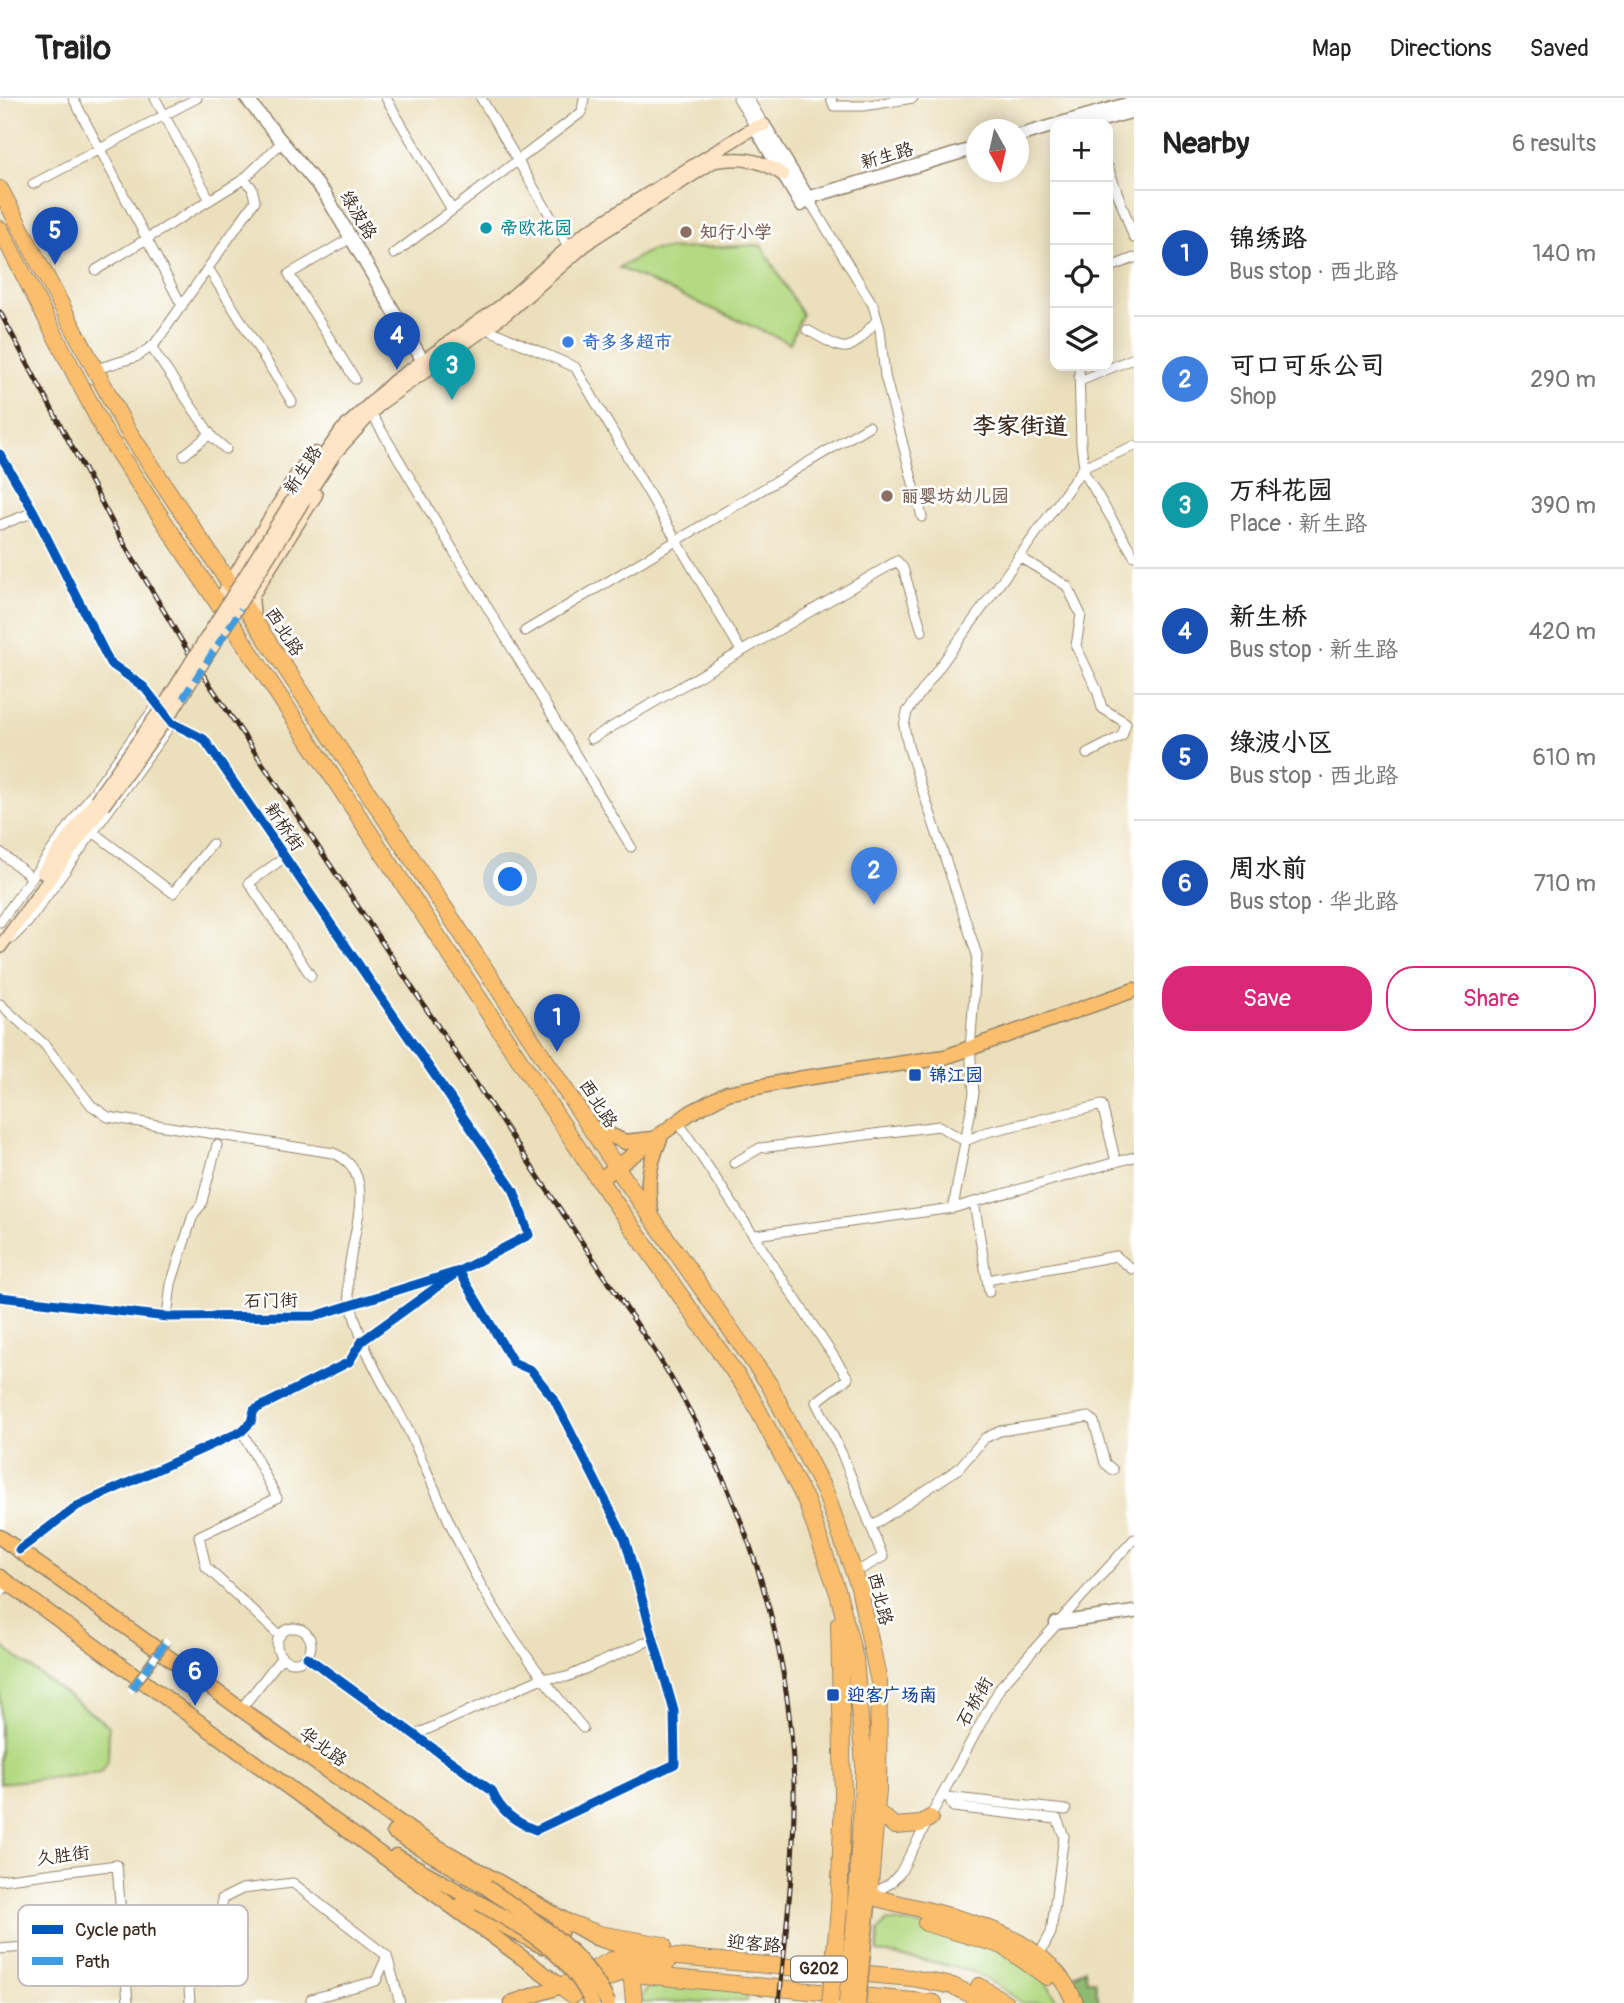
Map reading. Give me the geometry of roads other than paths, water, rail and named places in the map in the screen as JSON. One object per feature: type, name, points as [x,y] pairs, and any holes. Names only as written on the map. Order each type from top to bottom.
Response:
[{"type":"highway","name":"西北路","points":[[0,188],[125,426],[212,557],[234,597],[599,1180],[749,1393],[806,1501],[838,1593],[855,1660],[864,1765],[858,1867]]},
{"type":"highway","name":"西北路","points":[[0,229],[106,434],[197,572],[234,597],[255,622],[617,1168],[769,1384],[827,1494],[854,1573],[879,1682],[877,1812],[869,1896]]},
{"type":"highway","points":[[830,2003],[839,1909],[843,1794],[838,1593]]},
{"type":"highway","points":[[877,1812],[895,1826],[920,1824],[930,1818]]},
{"type":"highway","points":[[858,1867],[869,1896],[896,1914],[986,1940],[1018,1954],[1044,1973],[1064,2003]]},
{"type":"highway","points":[[869,1896],[986,1928],[1015,1940],[1039,1955],[1064,1981],[1075,2003]]},
{"type":"highway","points":[[570,1923],[599,1934],[645,1943],[931,1970],[969,1981],[1006,2003]]},
{"type":"highway","name":"迎客路","points":[[570,1995],[612,1960],[643,1967],[911,1988],[935,1991],[971,2003]]},
{"type":"highway","points":[[634,2001],[643,1967]]},
{"type":"highway","points":[[570,1995],[612,1975],[643,1967],[934,2003]]},
{"type":"highway","name":"迎客路","points":[[643,1967],[912,1978],[953,1986],[988,2003]]},
{"type":"main road","name":"新生路","points":[[0,933],[174,708],[342,430],[375,397],[572,251],[715,161],[759,129]]},
{"type":"main road","name":"新生路","points":[[300,497],[371,413],[398,389],[487,329],[612,214],[759,129]]},
{"type":"main road","points":[[715,161],[748,159],[763,163],[783,175]]},
{"type":"main road","points":[[234,597],[371,413]]},
{"type":"main road","points":[[234,597],[250,553],[299,471],[323,444],[342,430]]},
{"type":"main road","points":[[212,557],[228,564],[250,553]]},
{"type":"main road","name":"新生路","points":[[0,947],[99,803]]},
{"type":"main road","points":[[599,1180],[710,1101],[743,1088],[914,1063],[970,1049],[1134,990]]},
{"type":"main road","points":[[590,1126],[625,1142],[661,1138]]},
{"type":"main road","points":[[652,1219],[647,1191],[648,1176],[651,1158],[661,1138]]},
{"type":"main road","name":"华北路","points":[[0,1537],[417,1835],[614,1946],[643,1967]]},
{"type":"main road","points":[[3,1584],[209,1730],[570,1995]]},
{"type":"main road","name":"华北路","points":[[211,1689],[254,1731],[293,1760],[412,1844],[486,1887],[553,1934],[576,1954],[608,2003]]},
{"type":"main road","points":[[209,1730],[250,1751],[401,1860],[512,1921],[552,1950],[575,1974],[592,2003]]},
{"type":"main road","name":"西北路","points":[[858,1867],[858,2003]]},
{"type":"main road","points":[[403,1871],[534,1945],[548,1945],[560,1936],[561,1923],[552,1912]]},
{"type":"main road","name":"西北路","points":[[846,2003],[869,1896]]},
{"type":"main road","points":[[529,1963],[538,1983],[538,2000]]},
{"type":"main road","points":[[511,2003],[570,1995]]},
{"type":"street","points":[[73,98],[181,306]]},
{"type":"street","points":[[155,98],[210,200]]},
{"type":"street","points":[[33,184],[197,98]]},
{"type":"street","name":"绿波路","points":[[246,98],[325,194],[423,361]]},
{"type":"street","points":[[386,98],[452,210]]},
{"type":"street","points":[[481,98],[572,251]]},
{"type":"street","points":[[394,254],[582,112],[584,98]]},
{"type":"street","points":[[738,98],[873,305],[886,376],[922,517]]},
{"type":"street","points":[[748,98],[759,129],[783,175],[807,203]]},
{"type":"street","points":[[831,98],[834,106],[864,106],[912,98]]},
{"type":"street","points":[[1076,119],[1134,102]]},
{"type":"street","points":[[1108,119],[1134,111]]},
{"type":"street","points":[[1029,133],[1050,127]]},
{"type":"street","points":[[1029,142],[1050,135]]},
{"type":"street","points":[[96,270],[244,179],[282,142]]},
{"type":"street","name":"新生路","points":[[807,203],[966,151]]},
{"type":"street","name":"新生路","points":[[807,203],[966,160]]},
{"type":"street","points":[[96,369],[136,357],[151,347],[254,201],[252,188],[244,179]]},
{"type":"street","points":[[1113,181],[1134,238]]},
{"type":"street","points":[[351,238],[289,274],[355,379]]},
{"type":"street","points":[[1113,266],[1134,258]]},
{"type":"street","points":[[208,268],[292,402]]},
{"type":"street","points":[[807,330],[844,349],[850,348],[877,320]]},
{"type":"street","points":[[487,329],[575,366],[740,649]]},
{"type":"street","points":[[151,347],[210,434],[226,449]]},
{"type":"street","points":[[1080,381],[1134,358]]},
{"type":"street","points":[[1079,371],[1084,467],[1089,481],[1134,555]]},
{"type":"street","points":[[371,413],[631,847]]},
{"type":"street","points":[[525,631],[869,426]]},
{"type":"street","points":[[184,455],[210,434]]},
{"type":"street","points":[[953,1208],[974,1093],[970,1049],[976,955],[904,726],[907,712],[1084,467],[1134,446]]},
{"type":"street","name":"新桥街","points":[[0,454],[34,512],[110,663],[145,687],[172,723],[204,739],[514,1191],[529,1235]]},
{"type":"street","points":[[0,525],[34,512]]},
{"type":"street","points":[[1018,556],[1067,586],[1081,615],[1076,646],[1097,690],[1102,708],[1126,723],[1122,736],[1087,754]]},
{"type":"street","points":[[590,739],[740,649],[897,561],[903,568],[922,631]]},
{"type":"street","points":[[183,698],[234,597]]},
{"type":"street","points":[[0,922],[158,703]]},
{"type":"street","points":[[0,947],[28,922],[172,723]]},
{"type":"street","points":[[93,832],[173,893],[212,844]]},
{"type":"street","points":[[0,852],[31,877]]},
{"type":"street","points":[[285,857],[248,883],[311,975]]},
{"type":"street","points":[[0,1004],[45,1045],[90,1105],[108,1117],[333,1153],[351,1163],[357,1172],[360,1191],[348,1286],[362,1341],[395,1403],[469,1563],[494,1608],[542,1678],[583,1728]]},
{"type":"street","points":[[965,1141],[987,1132],[1102,1105],[1116,1162]]},
{"type":"street","points":[[679,1123],[848,1378],[816,1402],[872,1526],[883,1557],[854,1573]]},
{"type":"street","points":[[734,1163],[760,1149],[939,1126],[965,1141]]},
{"type":"street","points":[[167,1317],[171,1284],[193,1215],[201,1205],[217,1145]]},
{"type":"street","points":[[755,1235],[953,1208],[1134,1157]]},
{"type":"street","points":[[974,1202],[989,1292]]},
{"type":"street","name":"石门街","points":[[0,1297],[167,1317],[315,1316],[459,1271],[529,1235]]},
{"type":"street","points":[[987,1280],[1116,1256],[1132,1269]]},
{"type":"street","points":[[19,1550],[77,1506],[242,1431],[251,1422],[254,1410],[349,1362],[362,1341],[459,1271],[513,1362],[531,1370],[554,1399],[625,1539],[674,1711],[675,1764],[536,1830],[519,1823],[498,1806],[492,1791],[307,1657]]},
{"type":"street","points":[[872,1526],[958,1469],[985,1438],[1000,1431],[1089,1417],[1094,1422],[1105,1463],[1113,1471]]},
{"type":"street","points":[[242,1431],[277,1498],[199,1536],[206,1567],[280,1636]]},
{"type":"street","name":"石桥街","points":[[869,1896],[891,1883],[900,1873],[930,1818],[945,1797],[1001,1686],[1134,1539]]},
{"type":"street","points":[[1056,1623],[1134,1612]]},
{"type":"street","points":[[294,1628],[305,1631],[312,1646],[307,1657],[291,1662],[282,1657],[277,1647],[280,1636],[294,1628]]},
{"type":"street","points":[[415,1735],[542,1678],[567,1677],[654,1637]]},
{"type":"street","points":[[132,1689],[166,1642]]},
{"type":"street","points":[[240,1710],[282,1657]]},
{"type":"street","points":[[945,1797],[1066,1810]]},
{"type":"street","points":[[945,1797],[953,1807],[1057,1819],[1062,1826],[1064,1836],[1051,1933],[1039,1955]]},
{"type":"street","name":"久胜街","points":[[0,1880],[117,1866],[121,1905]]},
{"type":"street","points":[[222,1905],[222,1899],[242,1889],[293,1884],[387,1956],[400,2003]]},
{"type":"street","points":[[0,1949],[18,1948]]},
{"type":"street","points":[[311,1999],[376,1981],[387,1956]]},
{"type":"railway","points":[[0,312],[119,535],[190,655],[656,1353],[712,1454],[755,1560],[771,1615],[791,1728],[793,1841],[779,2003]]},
{"type":"place","name":"帝欧花园","points":[[486,228]]},
{"type":"place","name":"知行小学","points":[[686,232]]},
{"type":"place","name":"绿波小区","points":[[55,265]]},
{"type":"place","name":"奇多多超市","points":[[568,342]]},
{"type":"place","name":"新生桥","points":[[397,370]]},
{"type":"place","name":"万科花园","points":[[452,400]]},
{"type":"place","name":"丽婴坊幼儿园","points":[[887,496]]},
{"type":"place","name":"可口可乐公司","points":[[874,905]]},
{"type":"place","name":"锦绣路","points":[[557,1052]]},
{"type":"place","name":"锦江园","points":[[915,1075]]},
{"type":"place","name":"迎客广场南","points":[[833,1695]]},
{"type":"place","name":"周水前","points":[[195,1706]]},
{"type":"district","name":"李家街道","points":[[1020,426]]}]
